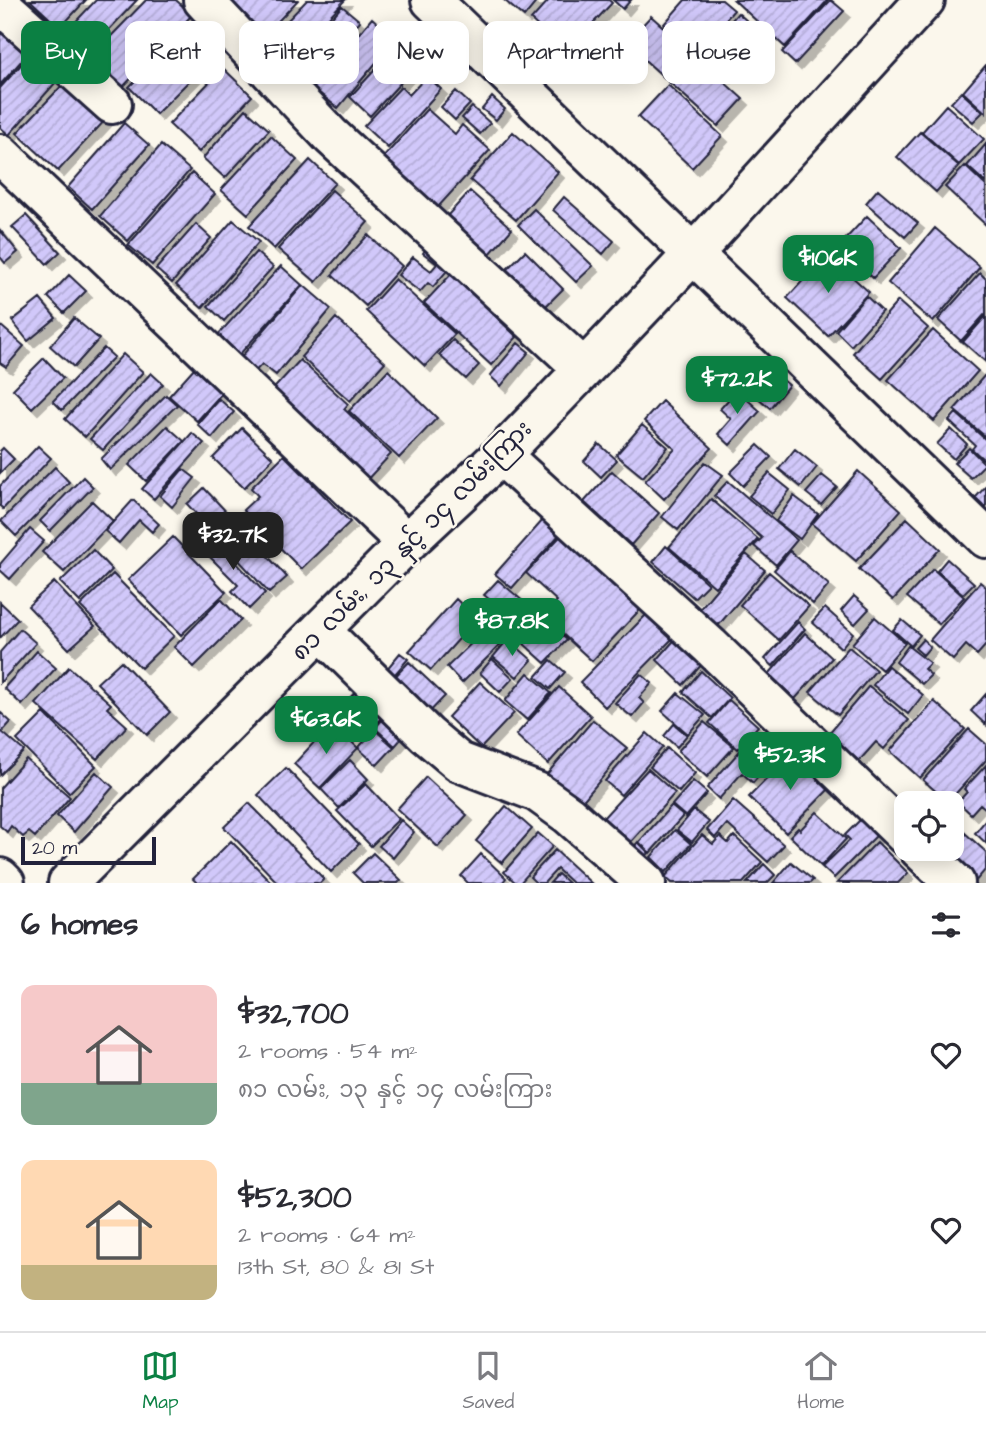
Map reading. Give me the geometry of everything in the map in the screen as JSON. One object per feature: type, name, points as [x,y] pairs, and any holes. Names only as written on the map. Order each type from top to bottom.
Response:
[{"type":"street","points":[[203,0],[331,136],[584,369]]},
{"type":"street","points":[[431,0],[986,538]]},
{"type":"street","name":"၈၁ လမ်း, ၁၃ နှင့် ၁၄ လမ်းကြား","points":[[68,883],[584,369],[925,0]]},
{"type":"street","points":[[0,4],[112,104]]},
{"type":"street","points":[[3,161],[407,543]]},
{"type":"street","points":[[501,454],[710,646],[894,824]]},
{"type":"street","points":[[320,630],[427,735],[459,761],[537,792],[569,815],[646,883]]},
{"type":"street","points":[[932,861],[955,883]]},
{"type":"street","points":[[0,878],[5,883]]},
{"type":"building","points":[[30,0],[86,0],[66,21],[52,21]]},
{"type":"building","points":[[96,0],[137,0],[111,28],[111,21],[76,21]]},
{"type":"building","points":[[146,0],[176,0],[192,15],[186,21],[126,21]]},
{"type":"building","points":[[234,0],[298,0],[278,21],[251,21],[232,3]]},
{"type":"building","points":[[307,0],[345,0],[325,21],[287,21]]},
{"type":"building","points":[[504,0],[538,0],[524,17]]},
{"type":"building","points":[[549,0],[609,0],[612,3],[595,21],[531,20]]},
{"type":"building","points":[[613,0],[631,0],[623,9]]},
{"type":"building","points":[[685,0],[722,0],[734,10],[725,21],[667,21]]},
{"type":"building","points":[[734,0],[828,0],[785,47],[775,38],[775,21],[757,21]]},
{"type":"building","points":[[831,0],[844,11],[795,64],[782,52]]},
{"type":"building","points":[[342,6],[360,21],[359,22],[329,21]]},
{"type":"building","points":[[738,13],[747,21],[731,21]]},
{"type":"building","points":[[651,16],[662,26],[662,75],[648,63],[646,21]]},
{"type":"building","points":[[372,18],[375,21],[373,21],[373,66],[359,83],[359,33]]},
{"type":"building","points":[[125,22],[126,84],[120,90],[111,82],[111,36]]},
{"type":"building","points":[[6,28],[21,41],[21,61],[0,85],[0,35]]},
{"type":"building","points":[[21,65],[21,84],[54,84],[9,135],[0,127],[0,88]]},
{"type":"building","points":[[986,65],[986,113],[963,92]]},
{"type":"building","points":[[225,70],[252,96],[199,152],[169,124],[208,84],[225,84]]},
{"type":"building","points":[[373,72],[373,84],[399,84],[370,116],[350,97]]},
{"type":"building","points":[[63,84],[73,84],[108,117],[58,171],[17,133]]},
{"type":"building","points":[[132,84],[186,84],[156,114],[129,87]]},
{"type":"building","points":[[316,84],[358,84],[338,108],[313,88]]},
{"type":"building","points":[[419,84],[436,84],[441,89],[388,148],[364,126],[401,87],[409,95]]},
{"type":"building","points":[[671,84],[726,84],[743,99],[718,126]]},
{"type":"building","points":[[668,85],[722,136],[692,168],[638,117]]},
{"type":"building","points":[[456,91],[470,104],[455,120],[441,107]]},
{"type":"building","points":[[961,92],[983,112],[973,122],[951,103]]},
{"type":"building","points":[[492,97],[505,109],[496,120],[482,109]]},
{"type":"building","points":[[946,105],[984,139],[959,165],[922,132]]},
{"type":"building","points":[[472,107],[490,123],[480,134],[462,118]]},
{"type":"building","points":[[246,109],[269,130],[225,178],[203,158]]},
{"type":"building","points":[[427,109],[455,134],[462,125],[490,150],[437,208],[382,159]]},
{"type":"building","points":[[124,123],[149,145],[92,209],[68,187]]},
{"type":"building","points":[[513,132],[558,172],[516,220],[470,180]]},
{"type":"building","points":[[920,132],[959,166],[936,192],[897,157]]},
{"type":"building","points":[[271,136],[297,160],[248,214],[221,190]]},
{"type":"building","points":[[986,144],[986,183],[967,166]]},
{"type":"building","points":[[161,145],[190,170],[128,241],[100,216]]},
{"type":"building","points":[[310,160],[335,183],[274,249],[249,226]]},
{"type":"building","points":[[965,166],[986,186],[986,225],[945,187]]},
{"type":"building","points":[[192,173],[215,194],[152,265],[128,245]]},
{"type":"building","points":[[878,189],[918,223],[905,237],[866,203]]},
{"type":"building","points":[[332,190],[368,222],[316,282],[278,249]]},
{"type":"building","points":[[470,191],[512,229],[489,255],[447,216]]},
{"type":"building","points":[[564,197],[614,241],[603,254],[553,210]]},
{"type":"building","points":[[534,209],[593,266],[576,282],[518,225]]},
{"type":"building","points":[[26,215],[60,252],[47,264],[12,227]]},
{"type":"building","points":[[867,216],[901,248],[873,278],[839,246]]},
{"type":"building","points":[[233,220],[259,242],[202,308],[176,285]]},
{"type":"building","points":[[196,224],[211,238],[172,283],[156,269]]},
{"type":"building","points":[[935,228],[980,267],[933,322],[888,283]]},
{"type":"building","points":[[0,230],[18,252],[5,263],[0,257]]},
{"type":"building","points":[[368,235],[402,266],[366,306],[332,275]]},
{"type":"building","points":[[428,246],[452,265],[433,287],[428,283],[420,292],[398,275],[413,257],[431,271],[437,264],[423,253]]},
{"type":"building","points":[[525,251],[563,289],[540,312],[503,273]]},
{"type":"building","points":[[256,252],[273,267],[224,321],[208,306]]},
{"type":"building","points":[[827,254],[869,292],[828,336],[787,298]]},
{"type":"building","points":[[281,266],[302,285],[238,356],[216,337]]},
{"type":"building","points":[[455,270],[495,307],[490,311],[517,337],[491,365],[424,303]]},
{"type":"building","points":[[980,273],[986,279],[986,313],[961,341],[938,320]]},
{"type":"building","points":[[69,275],[86,291],[64,313],[48,297]]},
{"type":"building","points":[[395,279],[455,334],[425,366],[366,311]]},
{"type":"building","points":[[303,285],[331,309],[276,375],[262,364],[250,377],[235,364]]},
{"type":"building","points":[[866,296],[882,311],[851,346],[836,331]]},
{"type":"building","points":[[40,299],[56,318],[28,341],[12,321]]},
{"type":"building","points":[[898,301],[928,328],[882,379],[853,353]]},
{"type":"building","points":[[986,316],[986,362],[963,342]]},
{"type":"building","points":[[74,318],[99,339],[74,367],[50,346]]},
{"type":"building","points":[[336,318],[385,362],[350,401],[301,357]]},
{"type":"building","points":[[0,325],[24,346],[6,367],[0,363]]},
{"type":"building","points":[[933,330],[978,371],[934,421],[888,380]]},
{"type":"building","points":[[453,340],[479,365],[466,379],[439,355]]},
{"type":"building","points":[[518,343],[529,352],[501,386],[490,376]]},
{"type":"building","points":[[104,348],[114,357],[62,410],[53,401]]},
{"type":"building","points":[[123,354],[143,372],[85,437],[65,419]]},
{"type":"building","points":[[44,358],[63,378],[32,408],[13,389]]},
{"type":"building","points":[[300,360],[348,404],[344,409],[391,454],[362,485],[267,396]]},
{"type":"building","points":[[761,361],[789,385],[770,408],[742,384]]},
{"type":"building","points":[[195,367],[223,392],[197,421],[169,396]]},
{"type":"building","points":[[388,370],[437,418],[399,458],[349,411]]},
{"type":"building","points":[[151,373],[163,384],[103,450],[90,439]]},
{"type":"building","points":[[986,374],[986,437],[954,410]]},
{"type":"building","points":[[737,390],[760,411],[730,445],[718,434],[731,419],[720,409]]},
{"type":"building","points":[[166,395],[177,405],[110,470],[101,459]]},
{"type":"building","points":[[219,399],[234,412],[212,438],[197,424]]},
{"type":"building","points":[[662,401],[712,448],[664,499],[645,481],[675,449],[644,421]]},
{"type":"building","points":[[956,413],[986,440],[986,455],[983,459],[972,449],[975,445],[949,421]]},
{"type":"building","points":[[642,425],[668,447],[643,477],[616,455]]},
{"type":"building","points":[[167,426],[184,441],[146,481],[129,465]]},
{"type":"building","points":[[242,428],[273,458],[244,488],[213,458]]},
{"type":"building","points":[[951,429],[967,444],[954,459],[937,444]]},
{"type":"building","points":[[192,433],[204,443],[154,499],[142,489]]},
{"type":"building","points":[[599,444],[617,460],[601,477],[584,461]]},
{"type":"building","points":[[758,445],[771,457],[743,486],[730,473]]},
{"type":"building","points":[[38,446],[51,458],[3,509],[0,506],[0,486]]},
{"type":"building","points":[[3,448],[14,459],[0,473],[0,451]]},
{"type":"building","points":[[969,448],[985,464],[971,478],[954,463]]},
{"type":"building","points":[[795,449],[817,467],[801,487],[779,469]]},
{"type":"building","points":[[284,455],[350,522],[301,569],[243,510],[258,496],[251,488]]},
{"type":"building","points":[[705,462],[723,475],[678,530],[662,517]]},
{"type":"building","points":[[55,467],[69,482],[16,536],[1,521]]},
{"type":"building","points":[[183,469],[195,478],[172,507],[160,496]]},
{"type":"building","points":[[612,471],[659,513],[631,545],[584,502]]},
{"type":"building","points":[[858,471],[901,510],[856,561],[812,524]]},
{"type":"building","points":[[769,473],[790,490],[771,514],[749,496]]},
{"type":"building","points":[[822,475],[837,487],[821,505],[806,493]]},
{"type":"building","points":[[83,477],[93,487],[50,531],[40,521]]},
{"type":"building","points":[[728,481],[797,540],[776,565],[754,546],[762,538],[714,496]]},
{"type":"building","points":[[986,486],[986,526],[966,508]]},
{"type":"building","points":[[204,488],[287,577],[269,593],[187,504]]},
{"type":"building","points":[[794,496],[818,514],[800,539],[776,521]]},
{"type":"building","points":[[711,499],[758,539],[715,587],[669,547]]},
{"type":"building","points":[[133,500],[159,524],[152,532],[139,520],[119,543],[105,531]]},
{"type":"building","points":[[92,501],[113,521],[64,572],[42,552]]},
{"type":"building","points":[[907,518],[940,549],[893,600],[859,569]]},
{"type":"building","points":[[543,520],[559,535],[512,588],[495,574]]},
{"type":"building","points":[[571,525],[650,599],[592,661],[543,616],[557,601],[526,573]]},
{"type":"building","points":[[30,529],[44,541],[10,579],[0,570],[0,564]]},
{"type":"building","points":[[208,533],[265,593],[249,609],[232,591],[238,585],[197,544]]},
{"type":"building","points":[[173,537],[226,592],[181,635],[128,580]]},
{"type":"building","points":[[666,546],[708,584],[694,598],[653,562]]},
{"type":"building","points":[[93,550],[112,570],[80,602],[60,582]]},
{"type":"building","points":[[790,551],[829,585],[813,604],[774,570]]},
{"type":"building","points":[[746,554],[765,570],[712,633],[693,617]]},
{"type":"building","points":[[947,559],[974,583],[963,594],[937,571]]},
{"type":"building","points":[[933,569],[964,597],[939,624],[907,597]]},
{"type":"building","points":[[769,572],[809,606],[779,640],[740,605]]},
{"type":"building","points":[[113,574],[174,636],[141,668],[80,606]]},
{"type":"building","points":[[498,580],[543,618],[530,633],[484,595]]},
{"type":"building","points":[[54,582],[95,626],[69,649],[28,606]]},
{"type":"building","points":[[980,582],[986,587],[986,645],[977,655],[966,645],[953,660],[930,640]]},
{"type":"building","points":[[854,596],[869,609],[855,624],[841,611]]},
{"type":"building","points":[[221,599],[241,620],[194,667],[174,647]]},
{"type":"building","points":[[456,599],[477,619],[431,670],[409,651]]},
{"type":"building","points":[[0,602],[18,619],[0,638]]},
{"type":"building","points":[[825,608],[853,633],[841,648],[812,622]]},
{"type":"building","points":[[649,612],[674,637],[605,707],[580,682]]},
{"type":"building","points":[[875,617],[905,643],[882,670],[852,644]]},
{"type":"building","points":[[545,620],[567,640],[545,663],[524,644]]},
{"type":"building","points":[[902,620],[920,635],[911,646],[893,630]]},
{"type":"building","points":[[798,622],[805,629],[773,666],[765,659]]},
{"type":"building","points":[[20,629],[36,643],[0,683],[0,652]]},
{"type":"building","points":[[485,630],[500,645],[462,683],[447,667]]},
{"type":"building","points":[[805,633],[832,658],[795,699],[769,674]]},
{"type":"building","points":[[679,635],[706,660],[683,685],[657,660]]},
{"type":"building","points":[[508,639],[532,660],[517,677],[493,657]]},
{"type":"building","points":[[923,639],[930,647],[923,655],[915,648]]},
{"type":"building","points":[[908,646],[930,663],[924,669],[931,675],[922,684],[896,662]]},
{"type":"building","points":[[849,647],[876,670],[838,715],[810,692]]},
{"type":"building","points":[[37,651],[56,668],[22,705],[4,688]]},
{"type":"building","points":[[400,653],[408,659],[389,681],[382,675]]},
{"type":"building","points":[[492,659],[513,678],[500,692],[480,673]]},
{"type":"building","points":[[551,660],[565,672],[550,689],[536,677]]},
{"type":"building","points":[[121,661],[170,712],[147,735],[97,683]]},
{"type":"building","points":[[409,662],[445,696],[423,719],[387,685]]},
{"type":"building","points":[[888,666],[923,695],[908,714],[873,685]]},
{"type":"building","points":[[69,667],[111,704],[107,708],[127,726],[97,759],[36,704]]},
{"type":"building","points":[[701,671],[730,698],[712,718],[683,692]]},
{"type":"building","points":[[528,673],[551,693],[527,720],[505,701]]},
{"type":"building","points":[[641,674],[652,683],[639,698],[644,703],[632,717],[615,703]]},
{"type":"building","points":[[480,682],[514,713],[481,748],[448,717]]},
{"type":"building","points":[[869,686],[909,720],[884,749],[876,742],[859,761],[828,734]]},
{"type":"building","points":[[559,687],[591,716],[548,764],[516,735]]},
{"type":"building","points":[[356,691],[367,700],[344,726],[333,716]]},
{"type":"building","points":[[678,693],[705,715],[688,734],[662,711]]},
{"type":"building","points":[[986,694],[986,725],[971,711]]},
{"type":"building","points":[[729,700],[758,726],[738,749],[709,723]]},
{"type":"building","points":[[934,701],[965,729],[920,778],[890,751]]},
{"type":"building","points":[[365,704],[381,718],[367,734],[351,719]]},
{"type":"building","points":[[0,712],[11,722],[2,732],[24,751],[0,775]]},
{"type":"building","points":[[44,713],[96,766],[69,793],[17,740]]},
{"type":"building","points":[[382,720],[402,738],[395,746],[375,728]]},
{"type":"building","points":[[593,720],[627,748],[581,803],[547,774]]},
{"type":"building","points":[[704,722],[734,747],[707,777],[678,751]]},
{"type":"building","points":[[332,723],[358,748],[320,788],[294,764]]},
{"type":"building","points":[[674,724],[687,735],[677,747],[664,736]]},
{"type":"building","points":[[969,729],[986,744],[986,760],[958,791],[936,791],[923,780]]},
{"type":"building","points":[[375,730],[394,747],[377,765],[358,748]]},
{"type":"building","points":[[647,733],[663,747],[621,795],[605,781]]},
{"type":"building","points":[[746,744],[769,764],[753,783],[742,773],[719,799],[707,788]]},
{"type":"building","points":[[667,748],[695,773],[679,792],[650,767]]},
{"type":"building","points":[[793,752],[830,788],[786,833],[749,797]]},
{"type":"building","points":[[26,759],[70,797],[35,837],[29,832],[23,837],[11,826],[7,832],[0,826],[0,788]]},
{"type":"building","points":[[350,760],[368,779],[339,808],[321,789]]},
{"type":"building","points":[[986,765],[986,809],[980,804],[971,814],[964,808],[964,795],[967,792],[964,789]]},
{"type":"building","points":[[286,768],[359,844],[331,872],[258,795]]},
{"type":"building","points":[[648,769],[675,793],[630,843],[603,818]]},
{"type":"building","points":[[96,772],[113,787],[74,832],[57,816]]},
{"type":"building","points":[[426,777],[467,815],[438,847],[397,809]]},
{"type":"building","points":[[693,781],[707,793],[686,817],[672,805]]},
{"type":"building","points":[[366,784],[399,819],[371,846],[337,811]]},
{"type":"building","points":[[733,800],[784,845],[768,862],[727,824],[715,838],[707,830]]},
{"type":"building","points":[[249,803],[324,879],[320,883],[278,883],[224,827]]},
{"type":"building","points":[[506,806],[532,829],[502,863],[476,841]]},
{"type":"building","points":[[671,806],[683,816],[650,853],[639,842]]},
{"type":"building","points":[[694,810],[709,822],[692,842],[677,830]]},
{"type":"building","points":[[817,812],[846,839],[821,866],[790,836],[798,828],[800,830]]},
{"type":"building","points":[[401,820],[414,832],[393,858],[379,846]]},
{"type":"building","points":[[860,820],[876,836],[834,878],[822,867],[850,840],[845,835]]},
{"type":"building","points":[[986,822],[986,843],[975,833]]},
{"type":"building","points":[[675,830],[691,844],[666,872],[651,857]]},
{"type":"building","points":[[964,832],[986,852],[986,869],[974,883],[948,861],[964,861]]},
{"type":"building","points":[[538,833],[553,846],[520,883],[516,883],[504,872]]},
{"type":"building","points":[[702,835],[713,844],[720,836],[728,843],[734,836],[762,862],[743,883],[672,883],[665,877]]},
{"type":"building","points":[[231,841],[272,883],[197,883],[193,879]]},
{"type":"building","points":[[638,842],[649,853],[637,867],[625,857]]},
{"type":"building","points":[[877,842],[908,873],[898,883],[837,883]]},
{"type":"building","points":[[555,850],[591,883],[572,883],[557,869],[544,883],[536,883],[530,877]]},
{"type":"building","points":[[373,853],[401,880],[398,883],[363,883],[353,873]]},
{"type":"building","points":[[481,854],[506,878],[502,883],[468,883],[461,876]]},
{"type":"building","points":[[791,862],[813,880],[810,883],[773,883]]},
{"type":"building","points":[[764,864],[775,875],[767,883],[747,883]]},
{"type":"building","points":[[558,874],[568,883],[550,883]]}]
